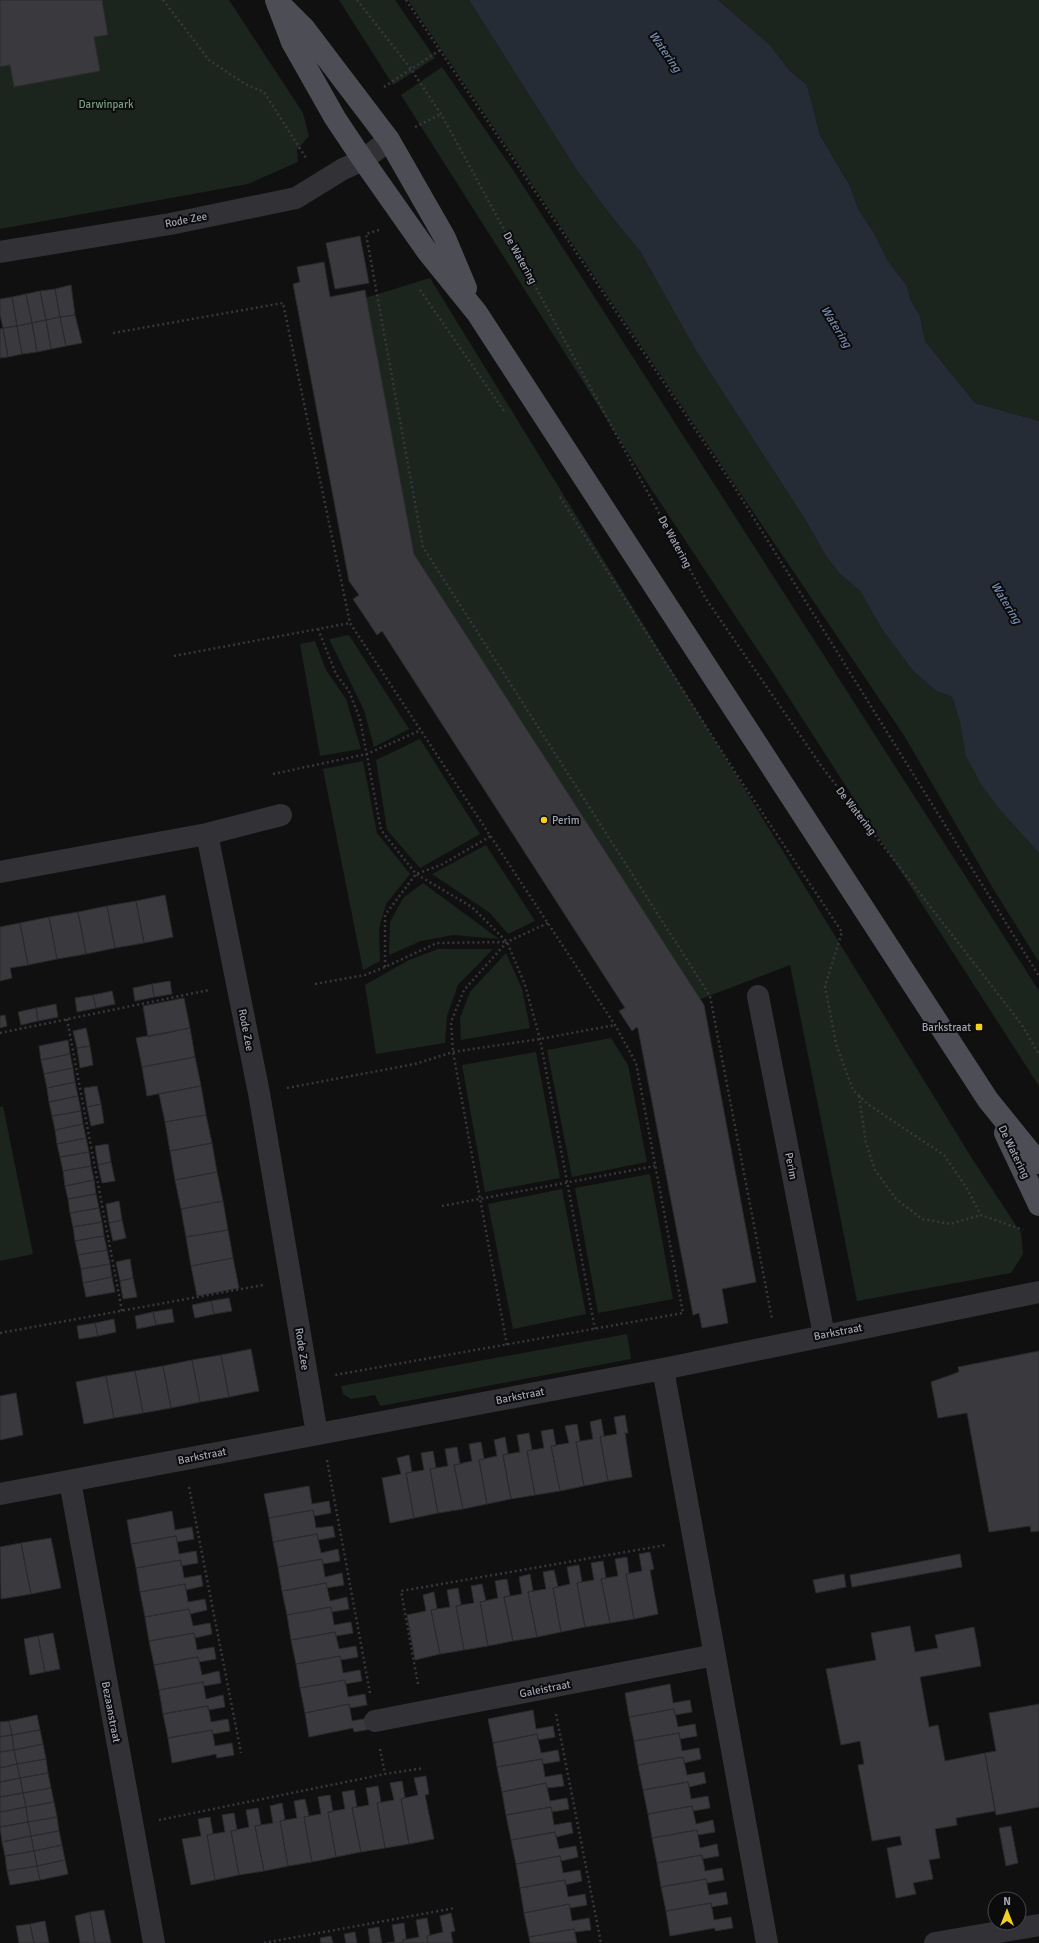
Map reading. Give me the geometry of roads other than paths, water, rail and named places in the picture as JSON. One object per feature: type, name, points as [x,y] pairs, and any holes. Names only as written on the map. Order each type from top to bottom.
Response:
[{"type":"main road","name":"De Watering","points":[[276,0],[304,28],[388,140],[445,238],[477,312]]},
{"type":"main road","name":"De Watering","points":[[276,0],[292,42],[335,118],[427,251],[477,312],[988,1100],[1039,1163]]},
{"type":"main road","name":"De Watering","points":[[988,1100],[1039,1205]]},
{"type":"street","points":[[363,160],[388,140]]},
{"type":"street","name":"Rode Zee","points":[[0,252],[170,224],[296,198],[363,160]]},
{"type":"street","points":[[0,872],[207,834],[280,815]]},
{"type":"street","name":"Rode Zee","points":[[207,834],[259,1093],[307,1380],[319,1433]]},
{"type":"street","name":"Perim","points":[[758,996],[824,1335]]},
{"type":"street","name":"Barkstraat","points":[[0,1494],[663,1369],[1039,1292]]},
{"type":"street","points":[[663,1369],[767,1943]]},
{"type":"street","name":"Bezaanstraat","points":[[70,1482],[154,1943]]},
{"type":"street","name":"Galeistraat","points":[[375,1721],[715,1655]]},
{"type":"street","points":[[935,1943],[1031,1932]]},
{"type":"water","name":"Watering","points":[[469,0],[718,0],[769,44],[790,71],[807,85],[820,135],[850,186],[858,209],[874,233],[888,261],[907,286],[911,301],[920,316],[925,341],[975,403],[1039,421],[1039,853],[1000,810],[981,784],[966,756],[960,722],[952,697],[936,691],[913,671],[882,629],[860,591],[839,573],[826,556],[806,521],[695,349],[640,251],[576,169]]},
{"type":"place","name":"Perim","points":[[544,820]]},
{"type":"place","name":"Barkstraat","points":[[979,1027]]},
{"type":"park label","name":"Darwinpark","points":[[106,104]]}]
